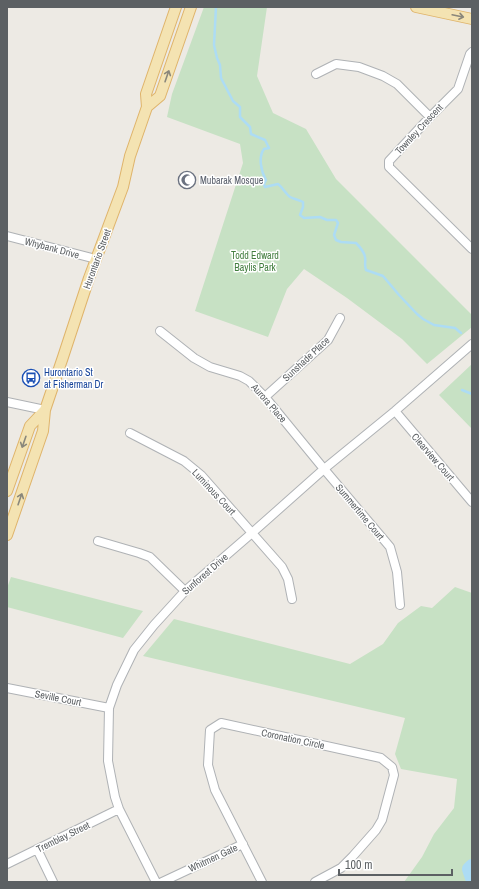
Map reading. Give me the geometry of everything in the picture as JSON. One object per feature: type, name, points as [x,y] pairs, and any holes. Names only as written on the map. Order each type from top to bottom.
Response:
[{"type":"main road","name":"Hurontario Street","points":[[7,535],[43,430],[45,410],[81,300],[123,187],[130,156],[147,107],[146,94],[176,7]]},
{"type":"main road","name":"Hurontario Street","points":[[147,107],[160,96],[191,7]]},
{"type":"main road","points":[[416,7],[472,19]]},
{"type":"main road","name":"Hurontario Street","points":[[7,491],[30,426],[45,410]]},
{"type":"street","name":"Townley Crescent","points":[[472,52],[458,89],[389,161],[389,168],[472,249]]},
{"type":"street","points":[[316,74],[336,64],[359,67],[383,76],[397,84],[430,117]]},
{"type":"street","name":"Whybank Drive","points":[[7,236],[96,259]]},
{"type":"street","name":"Sunshade Place","points":[[265,397],[328,340],[340,318]]},
{"type":"street","name":"Aurora Place","points":[[160,331],[194,358],[210,367],[240,376],[250,381],[324,469]]},
{"type":"street","name":"Sunforest Drive","points":[[156,882],[119,809],[115,797],[108,761],[110,708],[117,685],[134,650],[154,625],[185,591],[324,469],[395,411],[472,344]]},
{"type":"street","points":[[7,402],[45,410]]},
{"type":"street","name":"Clearview Court","points":[[395,411],[472,502]]},
{"type":"street","name":"Luminous Court","points":[[130,433],[184,461],[201,475],[282,567],[288,579],[292,599]]},
{"type":"street","name":"Summertime Court","points":[[324,469],[390,547],[397,572],[400,605]]},
{"type":"street","points":[[98,541],[150,557],[185,591]]},
{"type":"street","name":"Seville Court","points":[[7,688],[110,708]]},
{"type":"street","name":"Coronation Circle","points":[[262,882],[215,790],[208,765],[210,730],[220,723],[381,758],[392,767],[394,775],[382,820],[376,830],[341,868],[315,882]]},
{"type":"street","name":"Tremblay Street","points":[[7,864],[119,809]]},
{"type":"street","name":"Whitmen Gate","points":[[162,882],[243,844]]},
{"type":"street","points":[[37,849],[53,882]]},
{"type":"green space","name":"Todd Edward Baylis Park","points":[[204,7],[267,7],[257,76],[273,113],[306,129],[336,179],[472,315],[472,327],[427,364],[402,339],[347,298],[304,269],[287,289],[268,337],[195,311],[243,163],[240,144],[167,117],[172,94]]},
{"type":"green space","points":[[472,364],[472,429],[439,395]]},
{"type":"green space","points":[[11,577],[143,611],[123,638],[7,607],[7,588]]},
{"type":"green space","points":[[455,587],[472,593],[472,882],[404,882],[422,857],[434,834],[454,808],[457,779],[401,769],[395,754],[405,718],[143,656],[174,619],[350,664],[383,644],[398,623],[421,606],[432,608]]},
{"type":"waterway","points":[[216,7],[214,45],[220,65],[221,78],[233,101],[240,107],[240,117],[250,127],[251,134],[265,140],[269,148],[264,149],[261,156],[262,168],[266,180],[264,184],[265,187],[278,184],[290,197],[303,202],[300,215],[304,218],[320,217],[327,220],[336,220],[338,223],[334,235],[336,240],[341,242],[356,243],[362,249],[366,270],[383,276],[399,295],[423,319],[434,325],[455,328],[461,333]]},
{"type":"waterway","points":[[462,390],[472,394]]},
{"type":"waterway","points":[[472,866],[469,869],[472,878]]},
{"type":"place","name":"Mubarak Mosque","points":[[187,180]]},
{"type":"place","name":"Hurontario St at Fisherman Dr","points":[[31,378]]}]
